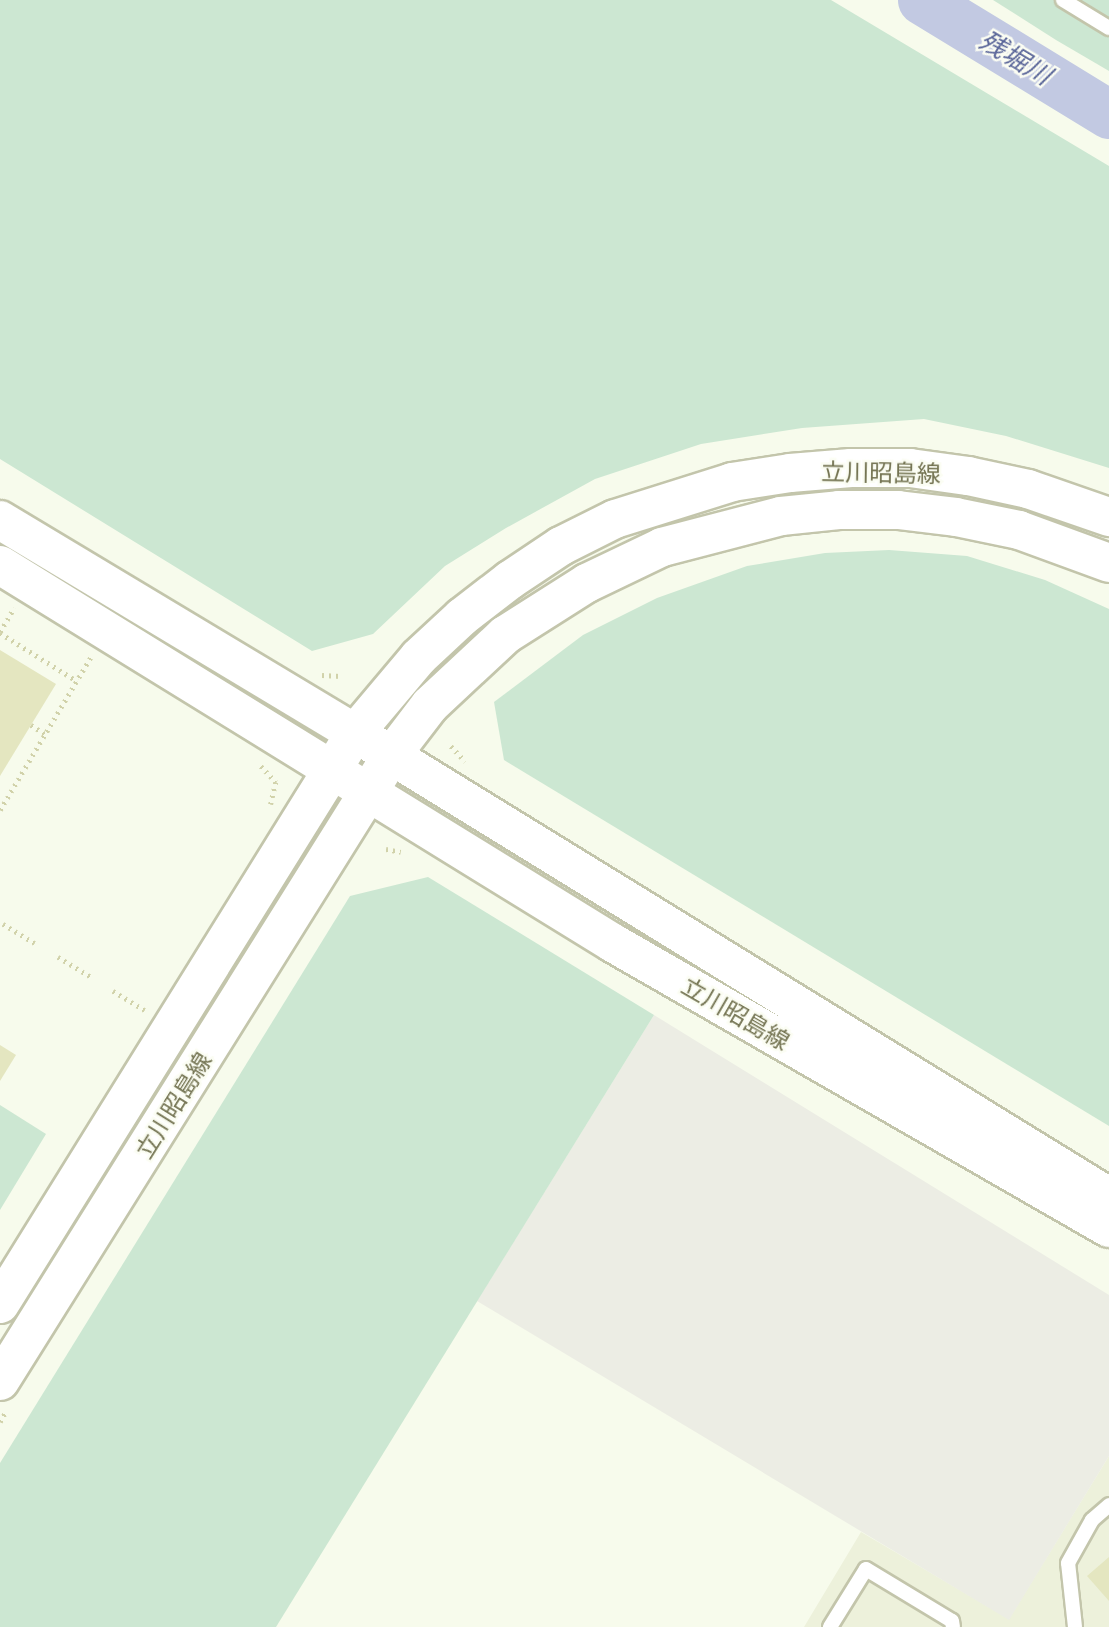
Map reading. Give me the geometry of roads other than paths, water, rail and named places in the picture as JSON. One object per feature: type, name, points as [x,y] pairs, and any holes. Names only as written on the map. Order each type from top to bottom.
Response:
[{"type":"main road","name":"立川昭島線","points":[[0,1304],[355,733],[419,657],[462,617],[510,580],[561,546],[605,524],[671,499],[732,482],[790,472],[910,468],[968,475],[1028,489],[1109,517]]},
{"type":"main road","name":"立川昭島線","points":[[0,1381],[391,756],[430,705],[456,678],[532,616],[628,562],[662,547],[781,516],[828,511],[898,510],[956,517],[1019,530],[1109,563]]},
{"type":"main road","name":"立川昭島線","points":[[0,520],[355,733],[1109,1197]]},
{"type":"main road","name":"立川昭島線","points":[[0,565],[613,943],[1109,1228]]},
{"type":"lane","points":[[1063,0],[1109,28]]},
{"type":"lane","points":[[1075,1627],[1068,1563],[1092,1520],[1109,1505]]},
{"type":"lane","points":[[830,1627],[866,1569],[952,1621],[953,1627]]},
{"type":"waterway","name":"残堀川","points":[[922,0],[1109,114]]}]
